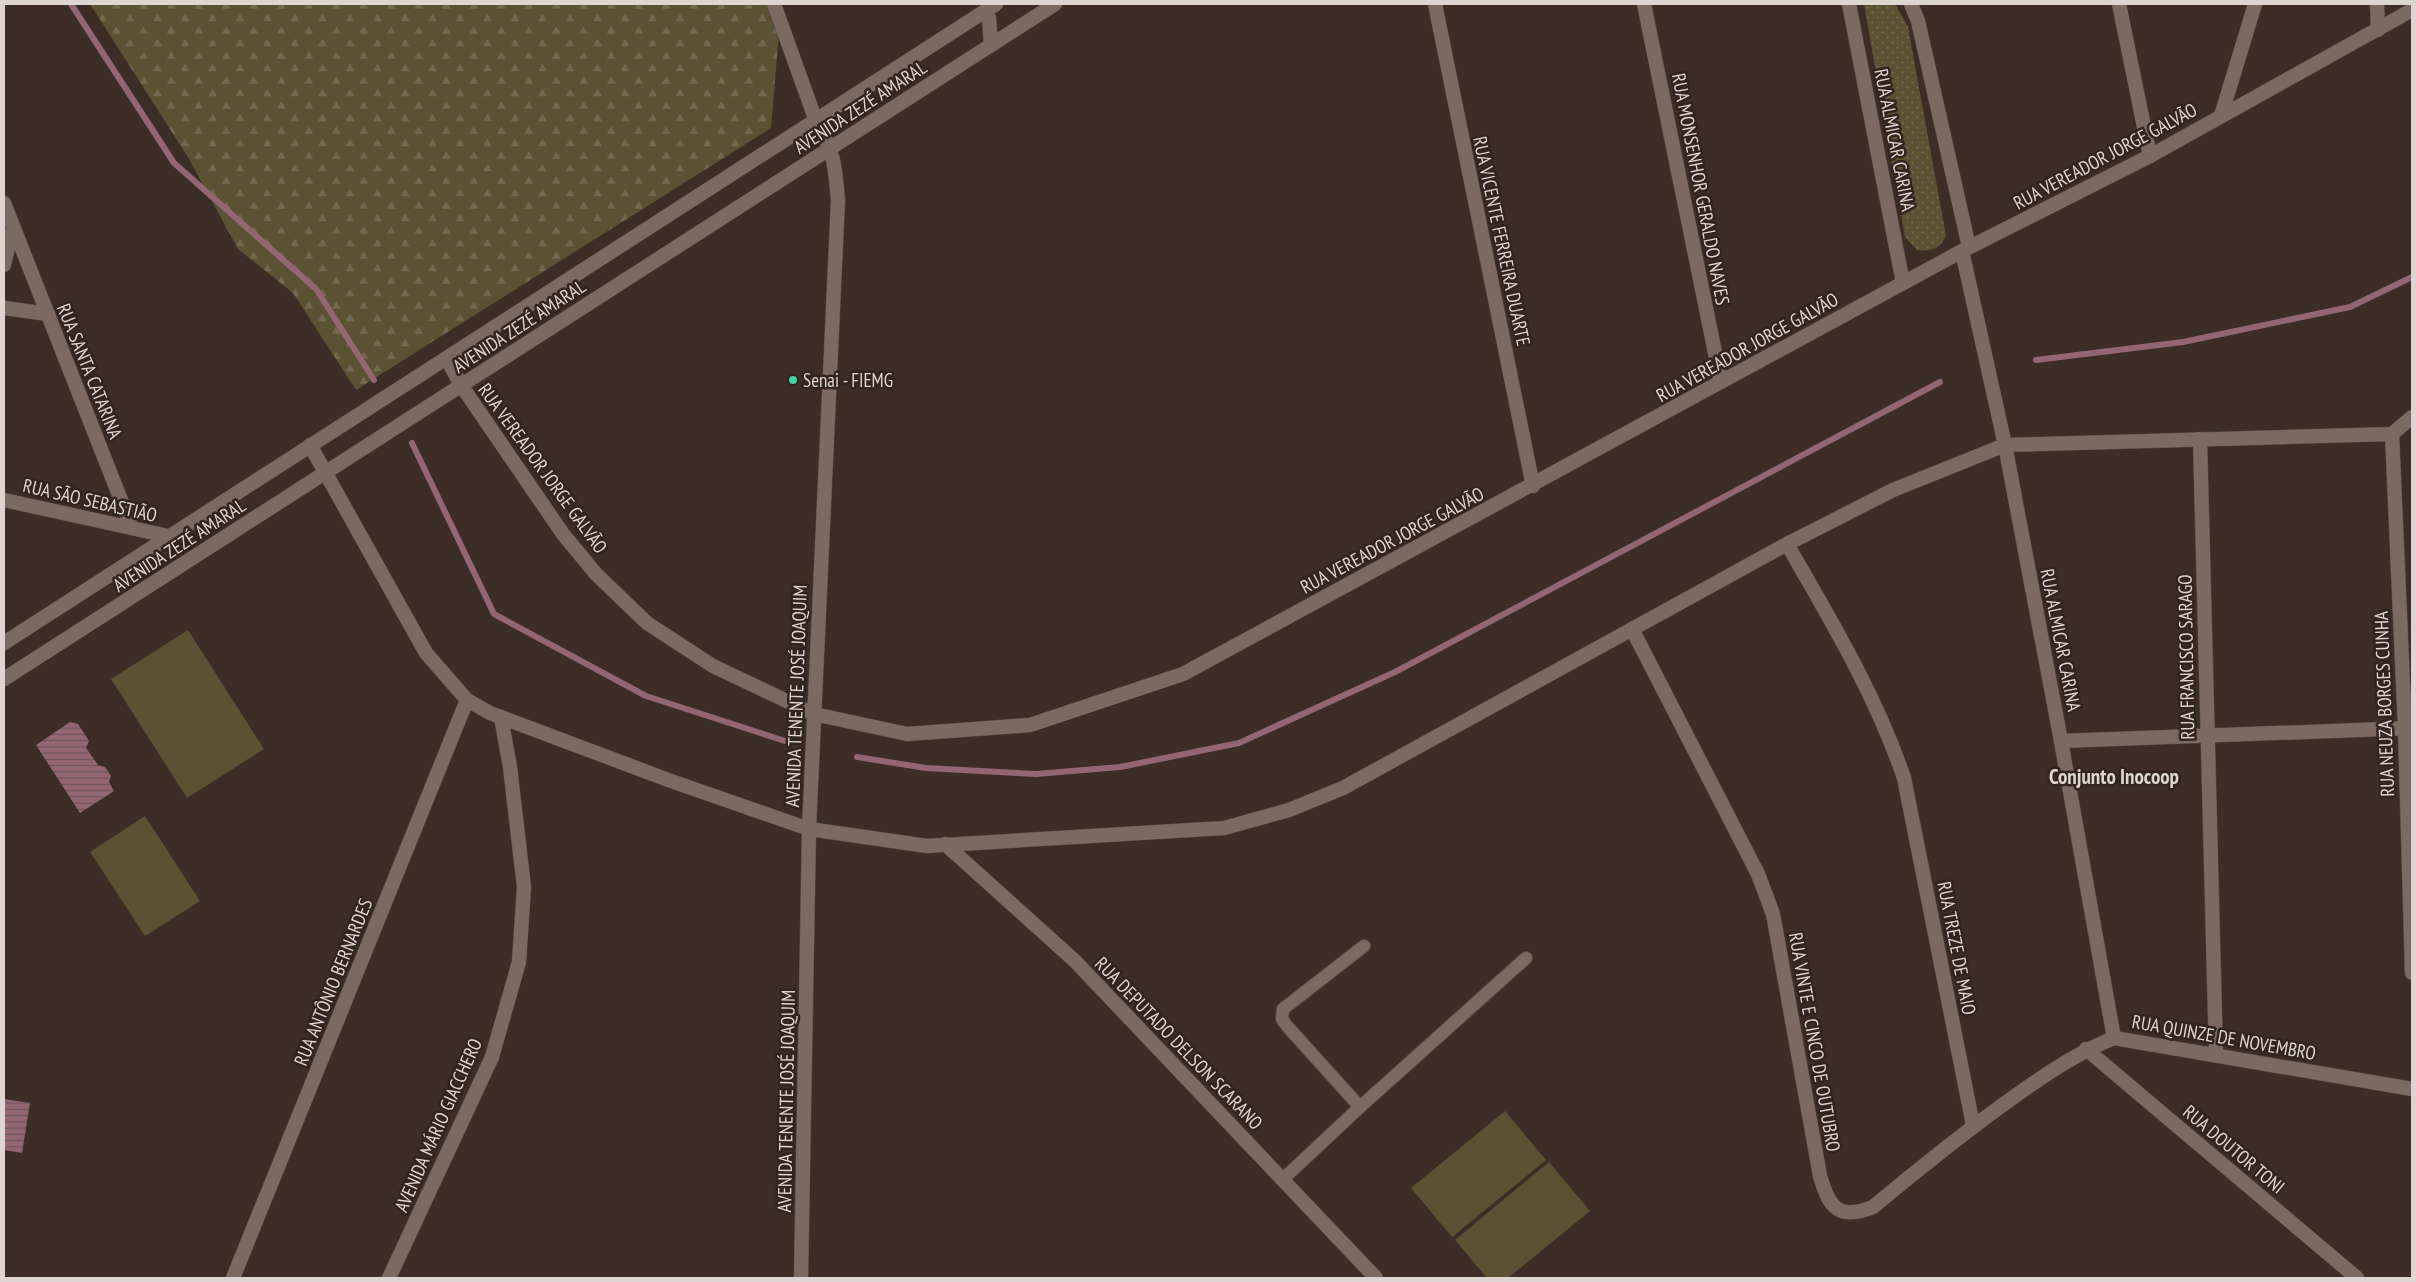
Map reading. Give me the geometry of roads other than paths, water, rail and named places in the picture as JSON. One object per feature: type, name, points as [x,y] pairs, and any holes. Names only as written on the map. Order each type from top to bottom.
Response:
[{"type":"street","name":"AVENIDA TENENTE JOSÉ JOAQUIM","points":[[774,4],[816,120],[831,147],[838,200],[809,829],[801,1278]]},
{"type":"street","name":"AVENIDA ZEZÉ AMARAL","points":[[4,679],[1055,4]]},
{"type":"street","name":"RUA VICENTE FERREIRA DUARTE","points":[[1435,4],[1533,486]]},
{"type":"street","name":"RUA MONSENHOR GERALDO NAVES","points":[[1644,4],[1720,382]]},
{"type":"street","name":"RUA ALMICAR CARINA","points":[[1849,4],[1903,283]]},
{"type":"street","name":"RUA ALMICAR CARINA","points":[[1910,4],[1918,22],[2005,445],[2061,741],[2114,1038]]},
{"type":"street","points":[[2119,4],[2150,156]]},
{"type":"street","points":[[2221,116],[2255,4]]},
{"type":"street","points":[[2377,4],[2378,30]]},
{"type":"street","name":"AVENIDA ZEZÉ AMARAL","points":[[4,643],[816,120],[987,6]]},
{"type":"street","points":[[987,6],[991,45]]},
{"type":"street","name":"RUA VEREADOR JORGE GALVÃO","points":[[447,359],[461,385],[563,534],[596,574],[647,623],[713,666],[814,714],[907,734],[1030,725],[1183,674],[1533,486],[1966,249],[2150,156],[2412,10]]},
{"type":"street","name":"RUA SANTA CATARINA","points":[[4,203],[132,528]]},
{"type":"street","points":[[4,265],[13,227]]},
{"type":"street","points":[[4,308],[48,314]]},
{"type":"street","points":[[310,445],[426,652],[467,700],[501,717],[671,781],[809,829],[927,846],[1224,828],[1289,810],[1343,788],[1787,544],[1893,490],[2005,445],[2392,434],[2412,417]]},
{"type":"street","name":"RUA NEUZA BORGES CUNHA","points":[[2392,434],[2408,728],[2412,973]]},
{"type":"street","name":"RUA FRANCISCO SARAGO","points":[[2200,439],[2216,1055]]},
{"type":"street","name":"RUA SÃO SEBASTIÃO","points":[[4,500],[168,536]]},
{"type":"street","name":"RUA TREZE DE MAIO","points":[[1787,544],[1844,644],[1891,739],[1904,778],[1972,1125]]},
{"type":"street","name":"RUA VINTE E CINCO DE OUTUBRO","points":[[1632,629],[1758,874],[1773,914],[1820,1176],[1826,1198],[1833,1206],[1843,1211]]},
{"type":"street","name":"RUA ANTÔNIO BERNARDES","points":[[233,1278],[467,700]]},
{"type":"street","name":"AVENIDA MÁRIO GIACCHERO","points":[[389,1278],[492,1058],[519,962],[524,887],[510,767],[501,717]]},
{"type":"street","points":[[2061,741],[2408,728]]},
{"type":"street","name":"RUA DEPUTADO DELSON SCARANO","points":[[945,844],[1075,961],[1376,1278]]},
{"type":"street","name":"RUA QUINZE DE NOVEMBRO","points":[[1843,1211],[1858,1213],[1873,1207],[1972,1125],[2086,1049],[2114,1038],[2412,1088]]},
{"type":"street","name":"RUA DOUTOR TONI","points":[[2086,1049],[2357,1278]]},
{"type":"lane","points":[[1360,1106],[1286,1026],[1282,1019],[1283,1009],[1364,946]]},
{"type":"lane","points":[[1283,1179],[1360,1106],[1526,958]]},
{"type":"waterway","points":[[71,4],[174,163],[316,289],[374,380]]},
{"type":"waterway","points":[[2036,360],[2183,342],[2350,307],[2412,277]]},
{"type":"waterway","points":[[857,757],[926,768],[1036,774],[1120,767],[1239,743],[1395,672],[1940,382]]},
{"type":"waterway","points":[[412,443],[494,614],[646,696],[785,741]]},
{"type":"place","name":"Senai - FIEMG","points":[[793,380]]},
{"type":"district","name":"Conjunto Inocoop","points":[[2114,776]]}]
